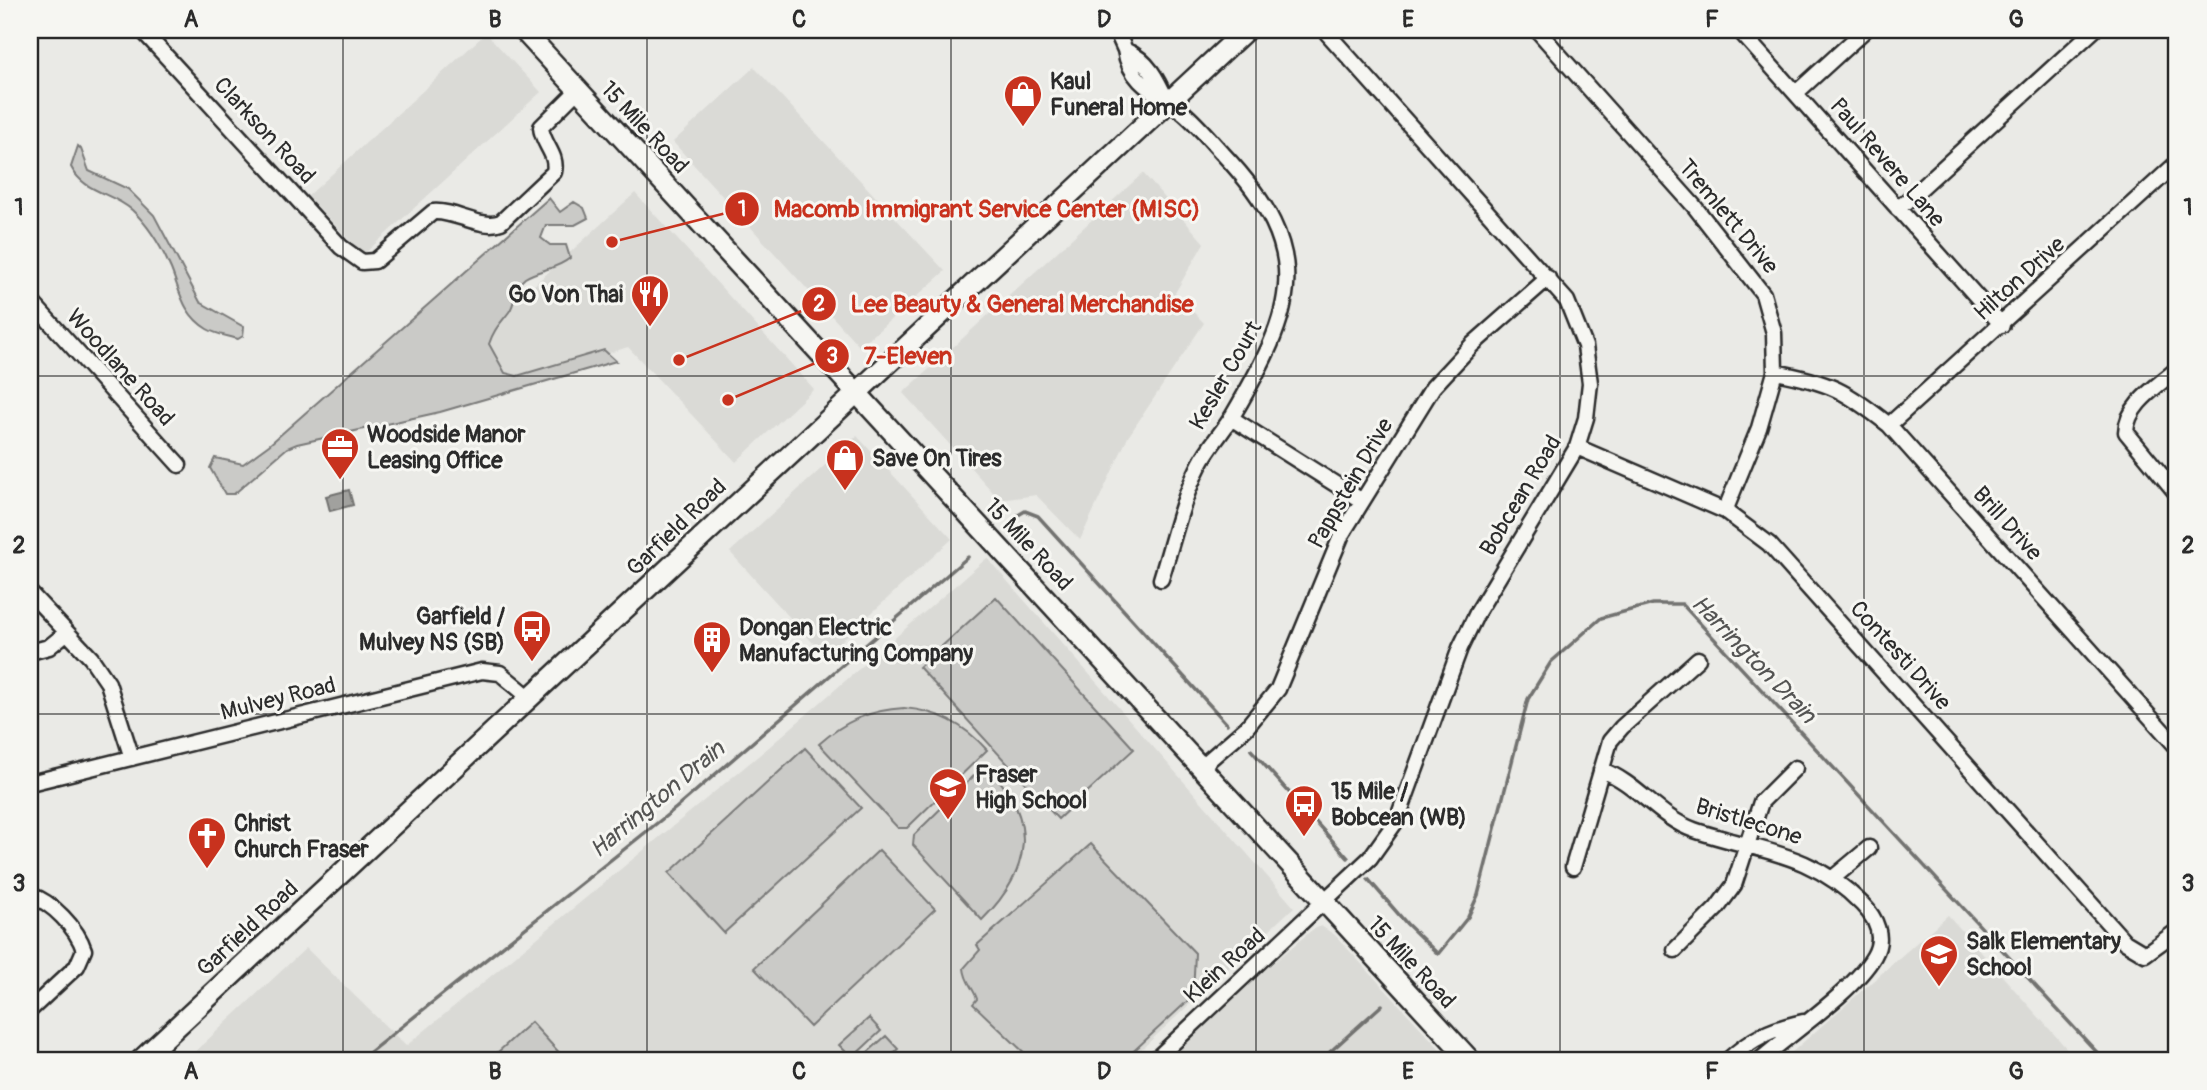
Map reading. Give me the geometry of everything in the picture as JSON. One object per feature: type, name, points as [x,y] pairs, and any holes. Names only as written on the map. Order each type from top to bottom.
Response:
[{"type":"main road","name":"15 Mile Road","points":[[523,30],[1470,1060]]},
{"type":"main road","name":"Garfield Road","points":[[141,1060],[1246,30]]},
{"type":"street","name":"Clarkson Road","points":[[142,30],[341,247],[356,260],[375,261],[433,212],[444,211],[492,224],[501,222],[554,172],[555,160],[541,135],[541,127],[578,90]]},
{"type":"street","points":[[1116,30],[1125,50],[1141,57],[1156,76],[1168,103]]},
{"type":"street","name":"Tremlett Drive","points":[[1537,30],[1752,276],[1770,312],[1775,372],[1759,428],[1725,510]]},
{"type":"street","name":"Paul Revere Lane","points":[[1740,30],[2002,325]]},
{"type":"street","points":[[1796,93],[1865,30]]},
{"type":"street","points":[[1898,209],[2094,30]]},
{"type":"street","name":"Bobcean Road","points":[[1323,902],[1370,858],[1391,831],[1406,799],[1460,648],[1477,613],[1577,447],[1589,401],[1585,346],[1574,315],[1548,278],[1327,33]]},
{"type":"street","name":"Kesler Court","points":[[1161,579],[1191,484],[1211,445],[1231,418],[1278,330],[1285,301],[1285,253],[1277,227],[1240,172],[1185,114],[1168,103]]},
{"type":"street","name":"Hilton Drive","points":[[1889,425],[2177,163]]},
{"type":"street","name":"Pappstein Drive","points":[[1201,767],[1246,728],[1278,689],[1291,665],[1330,559],[1362,501],[1447,370],[1548,278]]},
{"type":"street","name":"Woodlane Road","points":[[30,300],[179,465]]},
{"type":"street","points":[[2177,369],[2135,407],[2126,423],[2131,440],[2177,494]]},
{"type":"street","name":"Brill Drive","points":[[1775,372],[1829,384],[1854,398],[1889,425],[2177,747]]},
{"type":"street","points":[[1231,418],[1362,501]]},
{"type":"street","name":"Contesti Drive","points":[[1577,447],[1725,510],[1752,528],[1787,562],[2125,942],[2145,954],[2177,931]]},
{"type":"street","points":[[30,593],[108,682],[132,758]]},
{"type":"street","points":[[30,652],[49,647],[66,633]]},
{"type":"street","points":[[1573,867],[1610,741],[1698,659]]},
{"type":"street","name":"Mulvey Road","points":[[30,783],[482,671],[500,673],[530,698]]},
{"type":"street","points":[[1675,950],[1727,897],[1734,885],[1761,802],[1795,768]]},
{"type":"street","name":"Bristlecone","points":[[1601,770],[1626,781],[1676,822],[1805,862],[1833,878],[1867,909],[1878,929],[1879,941],[1868,965],[1808,1021],[1760,1060]]},
{"type":"street","points":[[1833,878],[1869,848]]},
{"type":"street","points":[[30,895],[54,909],[76,934],[84,950],[77,966],[30,1010]]},
{"type":"street","name":"Klein Road","points":[[1155,1060],[1323,902]]},
{"type":"street","points":[[1728,1060],[1756,1036],[1772,1028],[1808,1021]]},
{"type":"shaded area","points":[[486,33],[541,92],[363,255],[308,196]]},
{"type":"shaded area","points":[[754,67],[945,271],[860,347],[673,142]]},
{"type":"shaded area","points":[[78,146],[89,171],[128,189],[154,215],[200,302],[244,327],[243,336],[238,339],[214,332],[193,317],[183,302],[164,253],[144,223],[124,204],[91,187],[77,176],[71,167]]},
{"type":"shaded area","points":[[1143,173],[1204,243],[1175,293],[1204,323],[1128,437],[1080,540],[1036,495],[1000,500],[903,393]]},
{"type":"shaded area","points":[[635,193],[814,389],[736,462],[628,347],[425,412],[388,419]]},
{"type":"shaded area","points":[[549,198],[560,212],[574,202],[584,208],[588,218],[575,225],[546,225],[541,238],[550,245],[566,245],[570,258],[559,265],[530,275],[521,282],[511,308],[495,330],[489,344],[505,373],[517,376],[604,350],[616,361],[440,412],[297,444],[287,448],[234,494],[225,494],[210,468],[215,458],[243,464],[269,445]]},
{"type":"shaded area","points":[[857,436],[952,539],[825,656],[730,552]]},
{"type":"shaded area","points":[[349,490],[353,505],[330,511],[326,496]]},
{"type":"shaded area","name":"Fraser High School","points":[[987,558],[1294,907],[1130,1060],[186,1060],[306,948],[406,1046],[769,747]]},
{"type":"shaded area","points":[[996,597],[1134,749],[1058,819],[919,667]]},
{"type":"shaded area","points":[[904,708],[928,712],[950,720],[987,750],[907,828],[898,828],[819,744],[858,718],[880,711]]},
{"type":"shaded area","points":[[805,748],[861,808],[724,933],[669,873]]},
{"type":"shaded area","points":[[985,765],[1002,784],[1014,804],[1021,823],[1023,843],[1020,862],[1012,882],[982,920],[913,845],[914,835]]},
{"type":"shaded area","points":[[1091,844],[1195,953],[1193,996],[1124,1060],[1032,1060],[973,1004],[977,999],[964,968],[980,950],[977,945]]},
{"type":"shaded area","points":[[879,850],[935,909],[810,1027],[754,968]]},
{"type":"shaded area","name":"Salk Elementary School","points":[[1948,915],[2077,1060],[1783,1060]]},
{"type":"shaded area","points":[[1321,926],[1335,935],[1450,1060],[1167,1060],[1251,982],[1312,930]]},
{"type":"shaded area","points":[[869,1018],[881,1031],[852,1058],[839,1045]]},
{"type":"shaded area","points":[[531,1022],[566,1060],[506,1060],[498,1052]]},
{"type":"shaded area","points":[[886,1036],[898,1049],[886,1060],[859,1060]]},
{"type":"waterway","name":"Harrington Drain","points":[[1015,517],[1025,511],[1038,516],[1227,724]]},
{"type":"waterway","name":"Harrington Drain","points":[[360,1060],[676,808],[968,557]]},
{"type":"waterway","name":"Harrington Drain","points":[[1368,879],[1407,924],[1438,954],[1468,917],[1478,895],[1528,699],[1551,662],[1601,618],[1653,604],[1682,604],[2104,1060]]},
{"type":"waterway","name":"Harrington Drain","points":[[1251,750],[1348,858]]},
{"type":"waterway","points":[[1321,1060],[1382,1005]]},
{"type":"place","name":"Kaul Funeral Home","points":[[1023,128]]},
{"type":"place","name":"Macomb Immigrant Service Center (MISC)","points":[[612,242]]},
{"type":"place","name":"Go Von Thai","points":[[650,328]]},
{"type":"place","name":"Lee Beauty & General Merchandise","points":[[679,360]]},
{"type":"place","name":"7-Eleven","points":[[728,400]]},
{"type":"place","name":"Woodside Manor Leasing Office","points":[[340,481]]},
{"type":"place","name":"Save On Tires","points":[[845,492]]},
{"type":"place","name":"Garfield / Mulvey NS (SB)","points":[[532,663]]},
{"type":"place","name":"Dongan Electric Manufacturing Company","points":[[712,674]]},
{"type":"place","name":"Fraser High School","points":[[948,821]]},
{"type":"place","name":"15 Mile / Bobcean (WB)","points":[[1304,838]]},
{"type":"place","name":"Christ Church Fraser","points":[[207,870]]},
{"type":"place","name":"Salk Elementary School","points":[[1939,988]]}]
